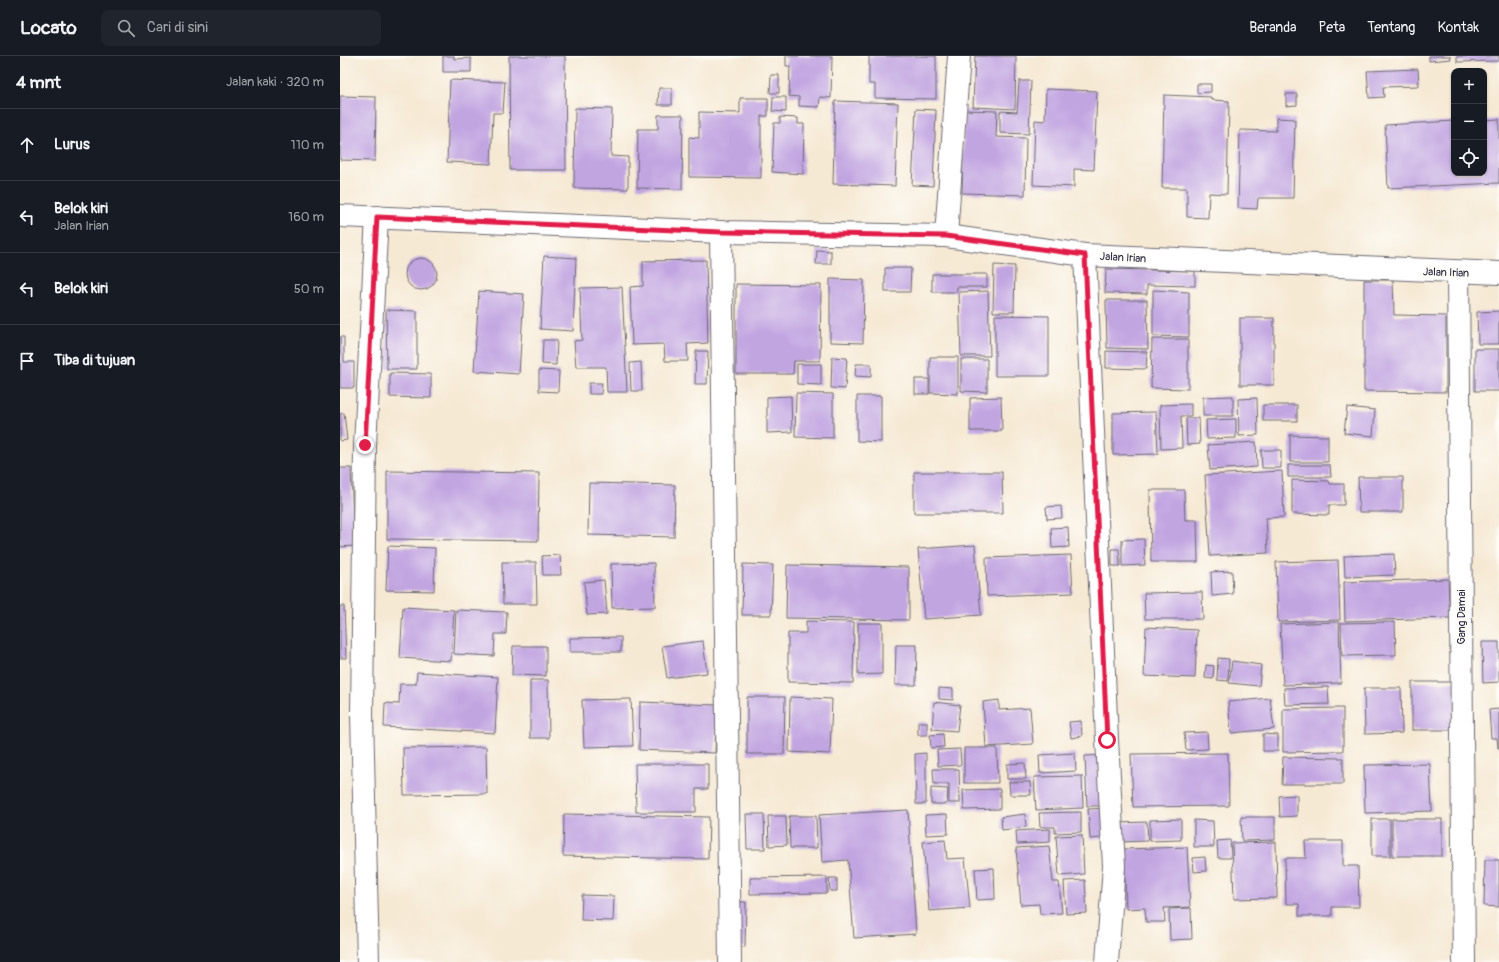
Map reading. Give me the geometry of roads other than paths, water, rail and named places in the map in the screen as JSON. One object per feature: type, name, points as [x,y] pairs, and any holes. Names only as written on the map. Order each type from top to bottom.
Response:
[{"type":"street","points":[[946,236],[959,56]]},
{"type":"street","name":"Jalan Irian","points":[[340,216],[721,232],[946,236],[1085,255],[1499,273]]},
{"type":"street","points":[[368,962],[362,714],[365,477],[377,217]]},
{"type":"street","points":[[721,232],[730,962]]},
{"type":"street","points":[[1085,255],[1114,866],[1107,962]]},
{"type":"street","name":"Gang Damai","points":[[1458,272],[1464,962]]}]
